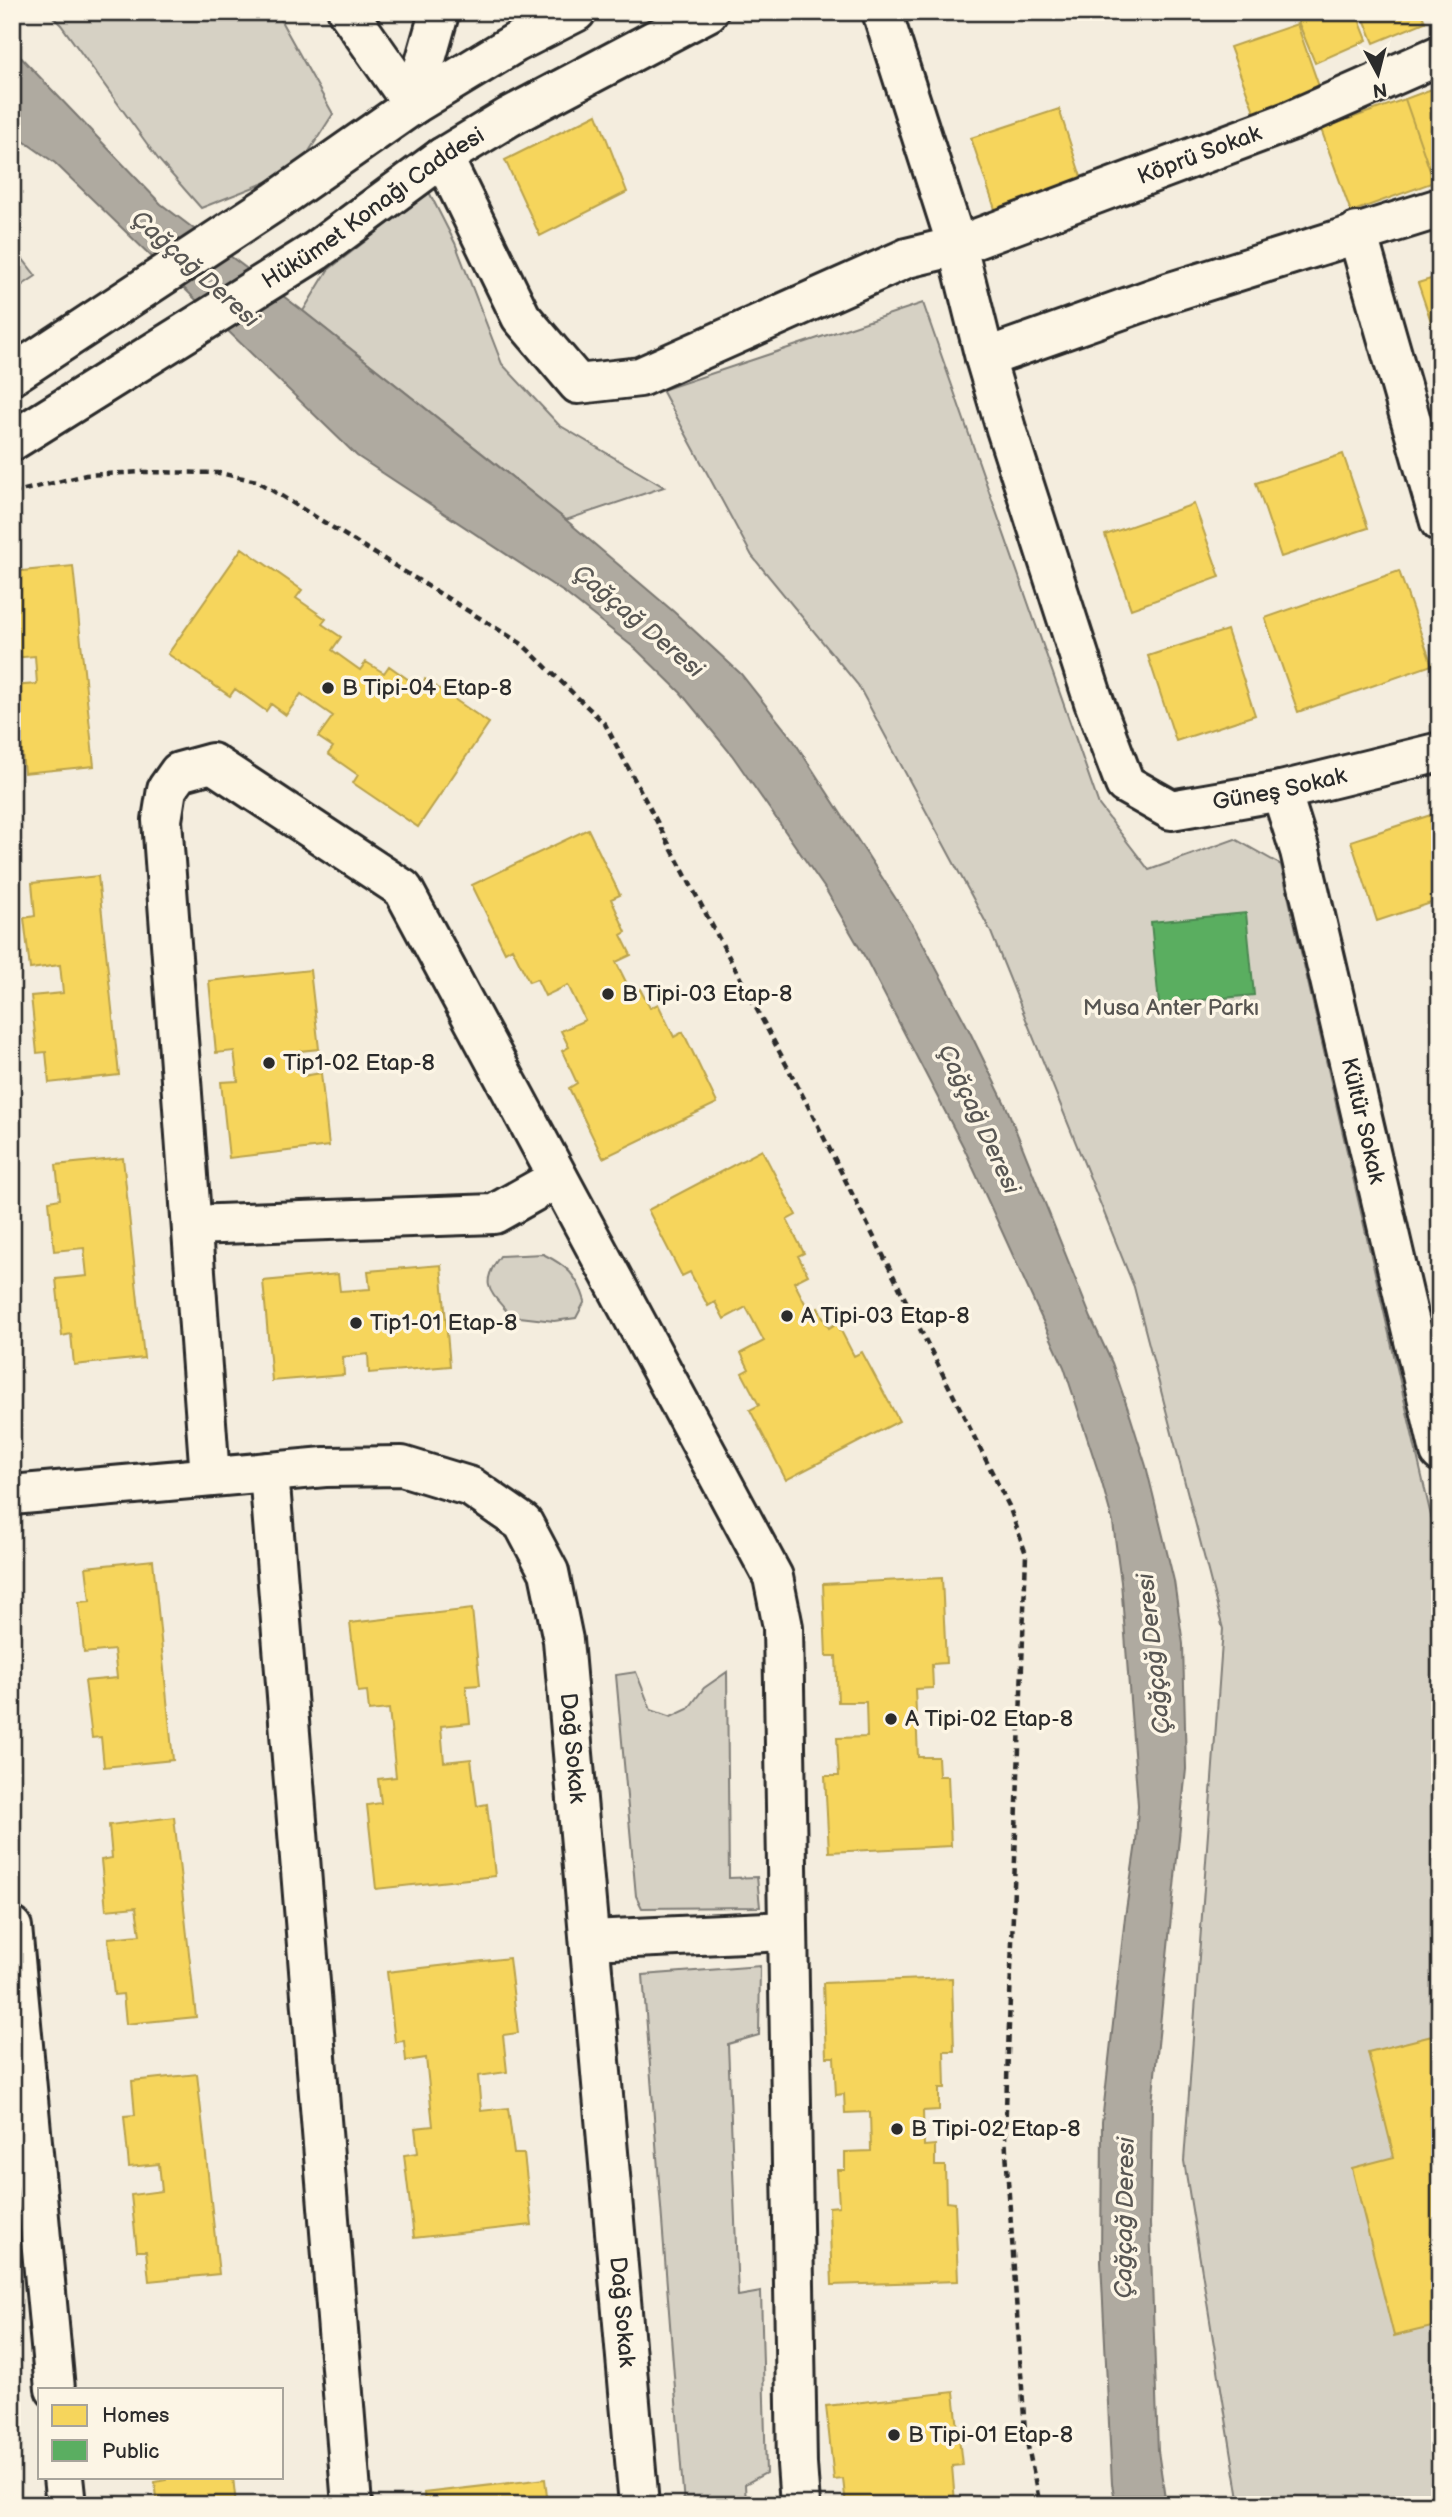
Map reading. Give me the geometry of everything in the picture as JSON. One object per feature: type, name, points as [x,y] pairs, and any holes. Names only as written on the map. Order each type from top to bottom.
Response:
[{"type":"street","points":[[348,12],[413,105]]},
{"type":"street","points":[[413,105],[438,17],[437,12]]},
{"type":"street","points":[[12,375],[276,201],[413,105],[514,43],[576,12]]},
{"type":"street","name":"Hükümet Konağı Caddesi","points":[[12,441],[316,251],[443,157],[509,117],[708,12]]},
{"type":"street","points":[[882,12],[957,246],[985,358],[1171,292],[1440,208]]},
{"type":"street","name":"Köprü Sokak","points":[[443,157],[521,317],[578,384],[640,377],[907,258],[957,246],[1290,121],[1440,55]]},
{"type":"street","points":[[1357,232],[1440,522]]},
{"type":"street","name":"Güneş Sokak","points":[[985,358],[1094,702],[1125,784],[1171,810],[1281,791],[1440,752]]},
{"type":"street","points":[[211,1477],[162,820],[167,789],[179,772],[212,763],[403,889],[773,1577],[783,1627],[797,2464],[800,2505]]},
{"type":"street","name":"Kültür Sokak","points":[[1281,791],[1300,851],[1440,1452]]},
{"type":"street","points":[[192,1224],[494,1214],[558,1178]]},
{"type":"street","name":"Dağ Sokak","points":[[12,1495],[325,1467],[402,1466],[471,1487],[523,1523],[549,1572],[563,1640],[639,2505]]},
{"type":"street","points":[[270,1472],[352,2505]]},
{"type":"street","points":[[12,1927],[25,2196],[55,2388]]},
{"type":"street","points":[[590,1940],[788,1931]]},
{"type":"street","points":[[63,2478],[66,2505]]},
{"type":"path","points":[[12,493],[86,475],[142,472],[219,473],[257,481],[522,644],[605,724],[805,1100],[1009,1506],[1026,1554],[1005,2136],[1025,2432],[1040,2505]]},
{"type":"green space","points":[[48,12],[276,12],[333,114],[297,170],[201,208],[158,159],[61,25]]},
{"type":"green space","points":[[429,192],[455,243],[502,364],[559,425],[664,487],[566,520],[303,311],[328,270]]},
{"type":"green space","points":[[12,245],[36,276],[12,292]]},
{"type":"green space","name":"Musa Anter Parkı","points":[[923,303],[1099,805],[1149,870],[1235,839],[1281,865],[1440,1555],[1440,2505],[1240,2505],[1184,2161],[1223,1629],[1134,1287],[990,930],[858,685],[752,556],[662,390]]},
{"type":"green space","points":[[543,1254],[565,1267],[575,1278],[585,1301],[576,1318],[554,1321],[511,1316],[493,1294],[490,1275],[500,1256]]},
{"type":"green space","points":[[636,1672],[651,1710],[671,1717],[688,1709],[704,1688],[727,1672],[729,1878],[757,1877],[760,1907],[642,1908],[636,1896],[616,1675]]},
{"type":"green space","points":[[760,1966],[759,2035],[728,2044],[738,2296],[761,2292],[766,2473],[745,2484],[746,2505],[684,2505],[643,1975]]},
{"type":"water","name":"Çağçağ Deresi","points":[[12,48],[161,204],[303,311],[566,520],[674,612],[741,674],[794,741],[914,927],[1006,1106],[1091,1318],[1112,1363],[1129,1412],[1146,1466],[1174,1581],[1183,1644],[1186,1769],[1152,2104],[1150,2224],[1158,2451],[1166,2505],[1116,2505],[1112,2484],[1101,2262],[1102,2122],[1136,1843],[1138,1805],[1121,1582],[1113,1523],[1064,1367],[964,1148],[866,959],[826,890],[732,755],[681,693],[637,650],[565,593],[357,456],[55,163],[12,133]]},
{"type":"building: Homes","points":[[1294,12],[1356,12],[1367,40],[1315,63]]},
{"type":"building: Homes","points":[[1361,12],[1421,12],[1425,22],[1374,43]]},
{"type":"building: Homes","points":[[1297,24],[1322,95],[1257,119],[1230,47]]},
{"type":"building: Homes","points":[[1440,86],[1440,180],[1434,182],[1405,99]]},
{"type":"building: Homes","points":[[1405,99],[1434,182],[1351,212],[1321,129]]},
{"type":"building: Homes","points":[[1059,109],[1083,183],[996,212],[971,138]]},
{"type":"building: Homes","points":[[597,114],[627,192],[540,236],[505,160]]},
{"type":"building: Homes","points":[[1440,276],[1440,348],[1418,283]]},
{"type":"building: Homes","points":[[1343,454],[1368,528],[1281,557],[1256,483]]},
{"type":"building: Homes","points":[[1194,504],[1220,577],[1131,609],[1105,535]]},
{"type":"building: Homes","name":"B Tipi-04 Etap-8","points":[[242,548],[302,590],[296,598],[326,619],[322,624],[341,637],[332,650],[360,670],[366,662],[384,673],[389,666],[419,687],[425,679],[489,723],[418,827],[353,783],[358,775],[328,754],[333,747],[318,737],[333,716],[301,694],[286,715],[271,704],[266,711],[235,689],[230,696],[168,654]]},
{"type":"building: Homes","points":[[73,566],[94,766],[24,773],[21,743],[12,744],[12,686],[37,684],[35,656],[12,658],[12,572]]},
{"type":"building: Homes","points":[[1399,571],[1432,665],[1298,712],[1265,618]]},
{"type":"building: Homes","points":[[1227,630],[1255,715],[1176,741],[1148,656]]},
{"type":"building: Homes","points":[[1440,812],[1440,900],[1377,921],[1351,841]]},
{"type":"building: Homes","name":"B Tipi-03 Etap-8","points":[[588,829],[620,895],[611,899],[626,932],[621,935],[631,955],[616,962],[631,992],[640,989],[650,1008],[658,1004],[674,1037],[683,1032],[717,1103],[603,1158],[569,1088],[577,1083],[562,1051],[569,1047],[561,1031],[585,1020],[568,985],[545,996],[537,979],[529,982],[512,948],[505,952],[472,885]]},
{"type":"building: Homes","points":[[98,876],[119,1075],[49,1083],[46,1052],[37,1053],[31,996],[63,993],[60,965],[30,969],[24,918],[35,916],[32,883]]},
{"type":"building: Homes","name":"Tip1-02 Etap-8","points":[[310,970],[319,1049],[300,1051],[303,1076],[321,1073],[329,1146],[229,1158],[221,1082],[238,1081],[234,1051],[216,1053],[209,981]]},
{"type":"building: Homes","name":"A Tipi-03 Etap-8","points":[[762,1150],[796,1215],[787,1220],[804,1253],[798,1256],[808,1275],[794,1282],[810,1313],[818,1308],[829,1328],[837,1323],[854,1356],[862,1352],[899,1421],[786,1480],[750,1410],[759,1405],[742,1373],[749,1369],[741,1353],[764,1341],[746,1307],[724,1319],[715,1302],[708,1306],[690,1272],[682,1276],[648,1210]]},
{"type":"building: Homes","points":[[123,1158],[144,1358],[74,1365],[71,1334],[62,1336],[56,1279],[87,1276],[84,1248],[54,1251],[49,1201],[60,1199],[56,1165]]},
{"type":"building: Homes","name":"Tip1-01 Etap-8","points":[[441,1265],[450,1366],[369,1373],[368,1354],[343,1357],[344,1375],[272,1381],[263,1281],[338,1274],[340,1291],[370,1289],[368,1271]]},
{"type":"building: Homes","points":[[153,1560],[173,1760],[104,1767],[101,1737],[92,1738],[85,1681],[117,1678],[114,1650],[84,1653],[79,1602],[90,1601],[86,1567]]},
{"type":"building: Homes","name":"A Tipi-02 Etap-8","points":[[942,1578],[946,1663],[932,1664],[933,1688],[915,1689],[918,1757],[938,1757],[939,1776],[948,1776],[951,1846],[829,1852],[825,1776],[839,1776],[837,1738],[867,1737],[866,1702],[838,1702],[836,1656],[826,1656],[823,1584]]},
{"type":"building: Homes","points":[[472,1609],[480,1685],[466,1686],[470,1723],[441,1726],[444,1762],[471,1759],[477,1806],[487,1804],[495,1876],[376,1889],[367,1805],[381,1803],[378,1779],[396,1777],[389,1709],[369,1711],[367,1691],[358,1692],[350,1623]]},
{"type":"building: Homes","points":[[174,1817],[196,2017],[126,2024],[123,1994],[114,1995],[108,1938],[140,1935],[136,1907],[106,1910],[101,1860],[112,1858],[109,1825]]},
{"type":"building: Homes","points":[[509,1958],[518,2033],[503,2035],[507,2072],[478,2076],[481,2111],[508,2108],[514,2154],[524,2154],[532,2225],[414,2238],[404,2155],[418,2153],[415,2128],[433,2126],[426,2058],[406,2061],[404,2041],[395,2042],[387,1972]]},
{"type":"building: Homes","name":"B Tipi-02 Etap-8","points":[[952,1978],[954,2051],[944,2051],[945,2088],[939,2088],[939,2110],[923,2111],[924,2146],[935,2145],[935,2166],[945,2166],[946,2202],[955,2203],[958,2281],[832,2285],[829,2207],[839,2206],[837,2170],[845,2170],[845,2152],[871,2151],[870,2112],[845,2113],[844,2094],[836,2095],[834,2057],[826,2057],[823,1983]]},
{"type":"building: Homes","points":[[1432,2036],[1440,2067],[1440,2325],[1394,2336],[1352,2168],[1394,2157],[1368,2052]]},
{"type":"building: Homes","points":[[197,2074],[219,2274],[149,2281],[146,2251],[137,2251],[131,2195],[162,2191],[159,2164],[129,2167],[124,2116],[135,2115],[132,2081]]},
{"type":"building: Homes","name":"B Tipi-01 Etap-8","points":[[954,2392],[962,2465],[952,2466],[955,2502],[950,2505],[846,2505],[843,2479],[834,2480],[826,2406]]},
{"type":"building: Homes","points":[[233,2478],[236,2505],[158,2505],[155,2482]]},
{"type":"building: Homes","points":[[545,2479],[548,2505],[425,2505],[424,2493]]},
{"type":"building: Public","points":[[1246,913],[1254,995],[1159,1004],[1151,922]]},
{"type":"place","name":"B Tipi-04 Etap-8","points":[[328,688]]},
{"type":"place","name":"B Tipi-03 Etap-8","points":[[608,994]]},
{"type":"place","name":"Tip1-02 Etap-8","points":[[269,1063]]},
{"type":"place","name":"A Tipi-03 Etap-8","points":[[787,1316]]},
{"type":"place","name":"Tip1-01 Etap-8","points":[[356,1323]]},
{"type":"place","name":"A Tipi-02 Etap-8","points":[[891,1719]]},
{"type":"place","name":"B Tipi-02 Etap-8","points":[[897,2129]]},
{"type":"place","name":"B Tipi-01 Etap-8","points":[[894,2435]]}]
